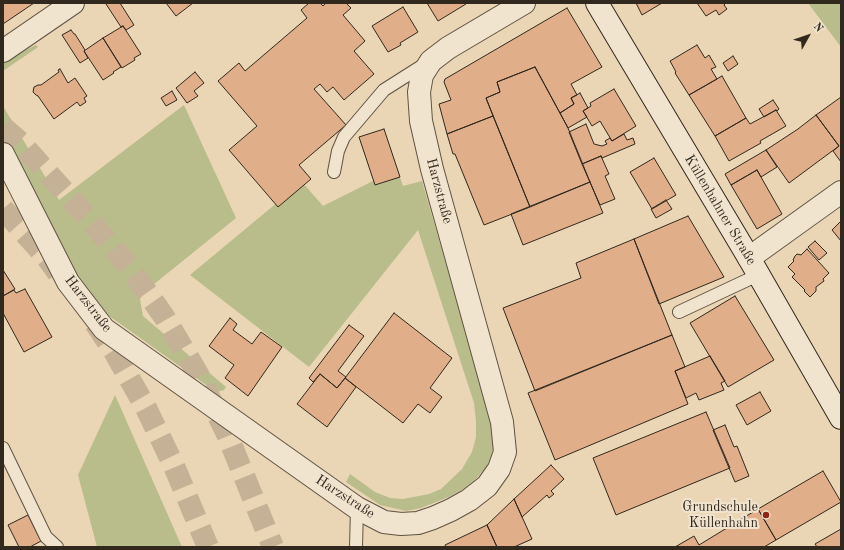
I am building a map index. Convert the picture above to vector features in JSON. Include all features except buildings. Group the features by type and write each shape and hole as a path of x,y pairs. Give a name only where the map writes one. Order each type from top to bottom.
{"street":[{"path":"3,51 73,3"},
{"name":"Harzstraße","path":"3,154 68,282 104,329 357,508 384,522 401,524 418,523 433,518 470,500 487,486 499,469 505,452 502,422 432,169 422,121 419,92 422,76 431,60 448,48 524,3"},
{"name":"Küllenhahner Straße","path":"597,3 754,266 841,418"},
{"path":"754,266 841,192"}],"lane":[{"path":"334,172 338,151 344,138 384,90 431,60"},
{"path":"679,312 754,266"},
{"path":"3,448 46,537 57,547"},
{"path":"356,547 357,508"}],"green space":[{"path":"808,3 841,3 841,47"},
{"path":"36,45 38,47 3,71 3,61"},
{"path":"184,105 236,218 143,293 140,299 143,316 226,387 224,390 216,392 98,308 79,286 3,130 3,106 59,200"},
{"path":"397,169 403,186 422,181 490,415 494,439 492,456 486,467 476,479 465,488 451,496 421,508 406,511 380,505 346,482 350,474 375,492 390,498 403,499 429,494 441,489 462,469 472,452 476,437 474,403 418,230 309,367 190,275 302,182 323,206"},
{"path":"115,395 182,547 97,547 78,475"}],"tunnel":[{"path":"3,127 20,142 89,219 129,267 165,318 198,374 227,434 273,547"},
{"path":"3,209 47,258 58,273"},
{"path":"95,323 115,353 146,408 174,466 208,547"}],"place":[{"name":"Grundschule Küllenhahn","path":"766,515"}]}
